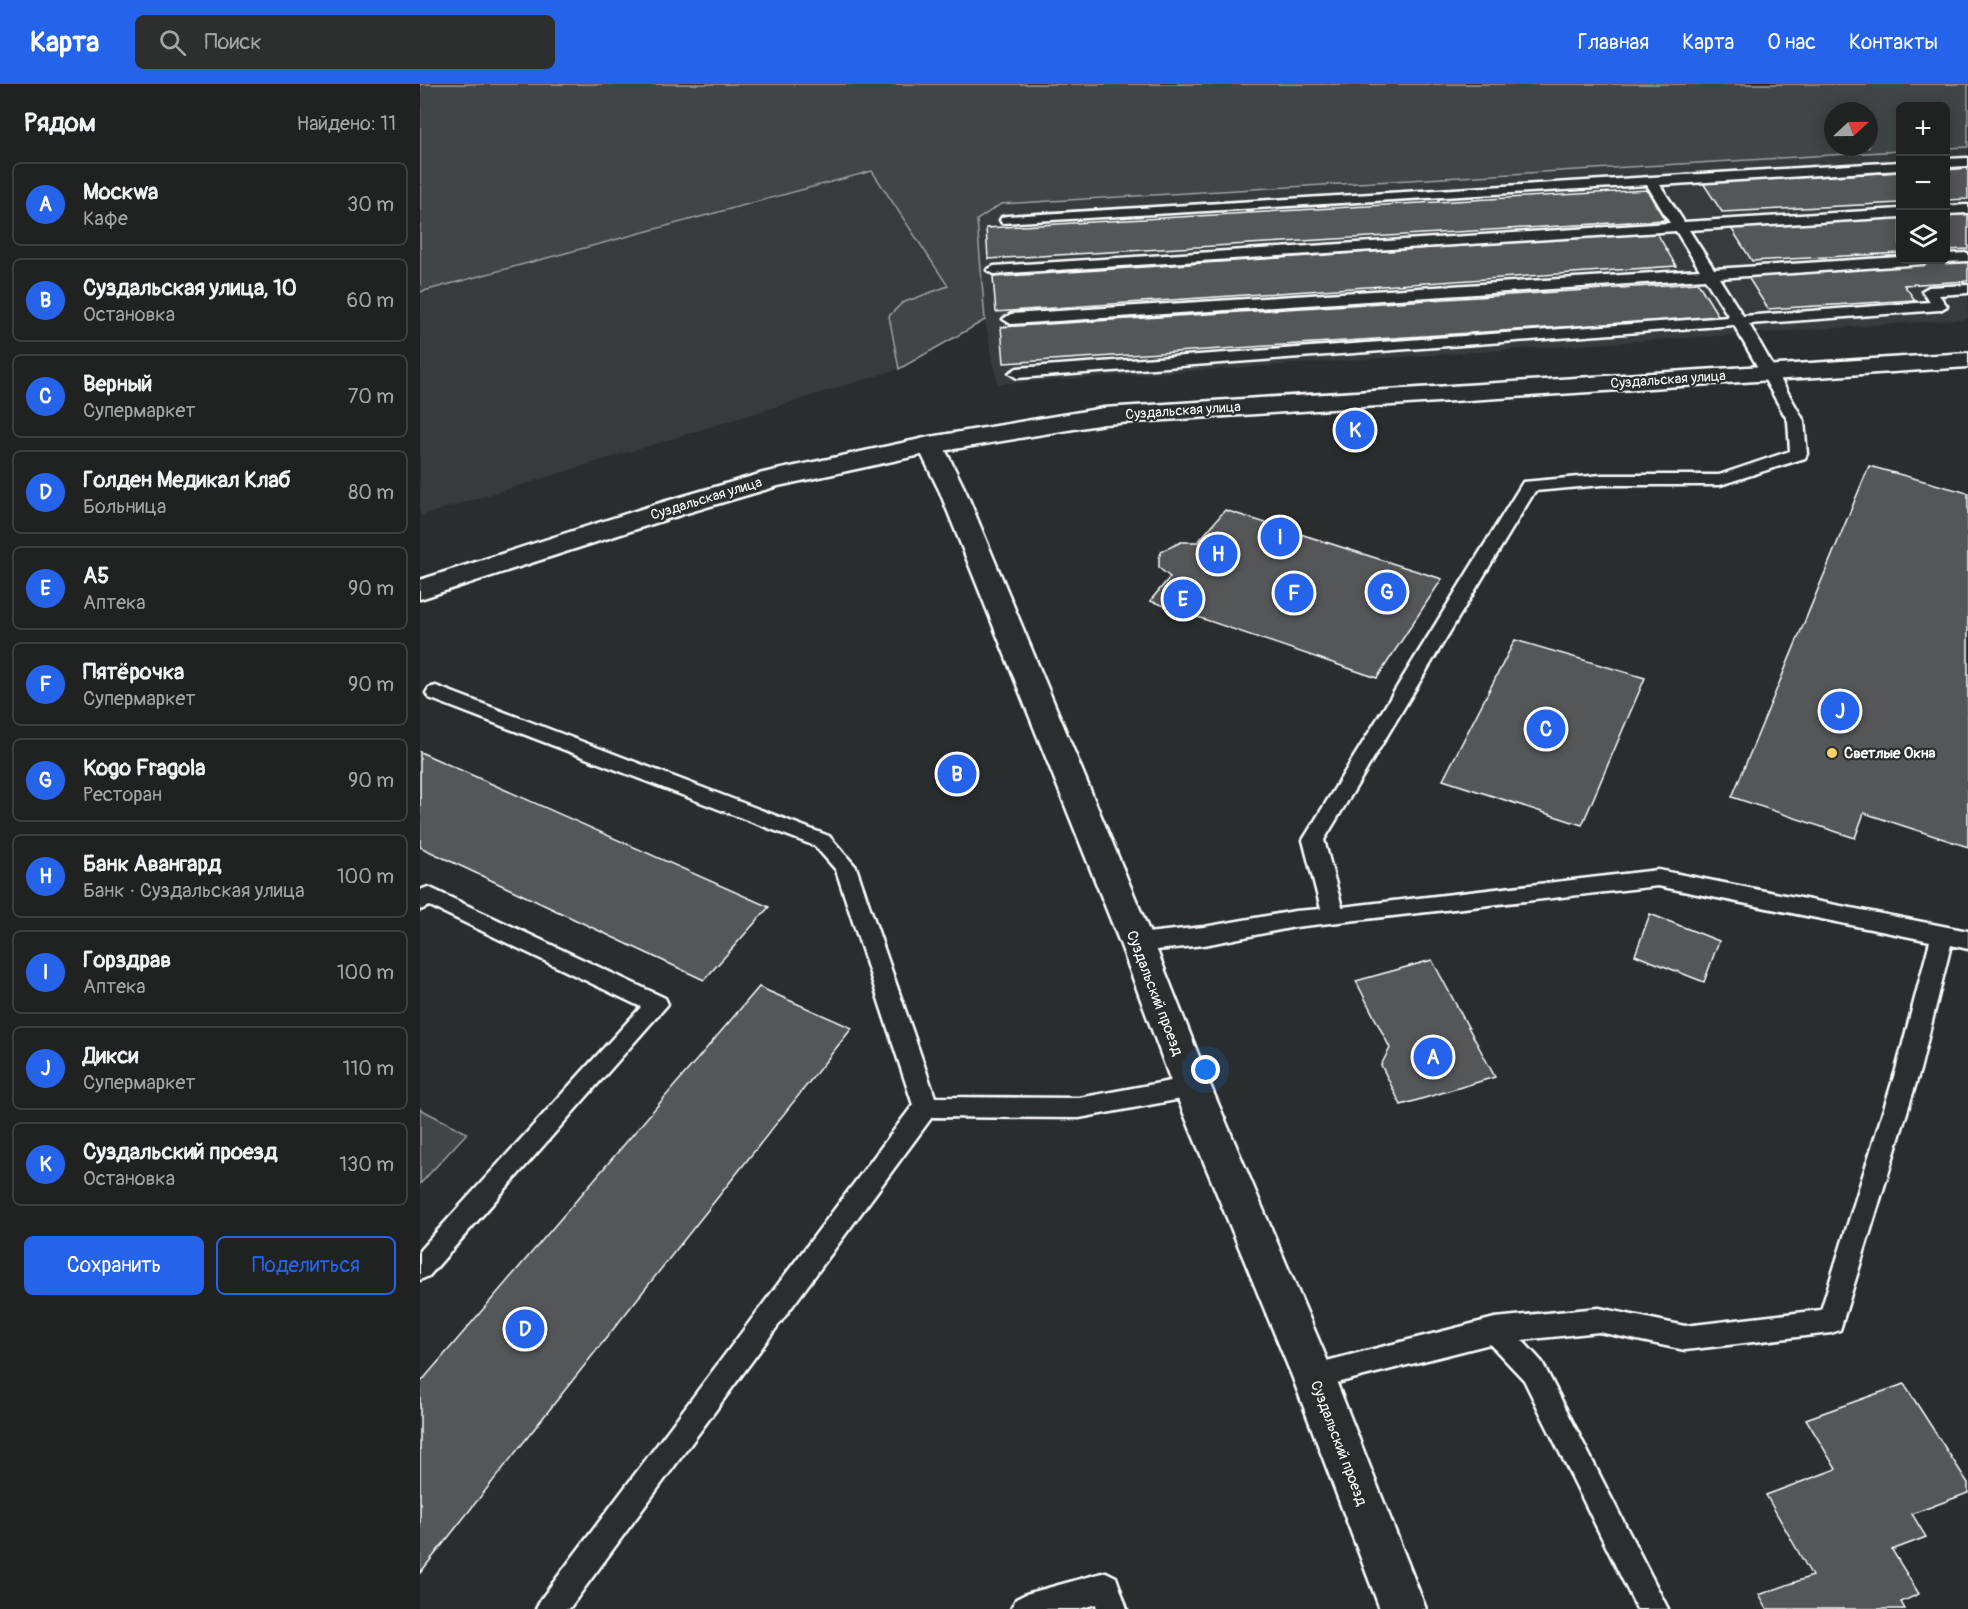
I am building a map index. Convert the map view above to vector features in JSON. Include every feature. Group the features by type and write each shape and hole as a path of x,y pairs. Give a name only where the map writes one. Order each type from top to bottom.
{"street":[{"name":"Суздальская улица","path":"420,590 670,509 772,479 930,446 1104,416 1968,360"},
{"name":"Суздальский проезд","path":"930,446 953,492 1137,944 1192,1087 1313,1376 1403,1609"}],"lane":[{"path":"1950,163 1968,162"},
{"path":"1007,220 1896,166"},
{"path":"1334,916 1313,840 1529,486 1602,480 1720,480 1799,454 1796,421 1739,321 1650,181"},
{"path":"1950,210 1968,209"},
{"path":"994,270 1896,213"},
{"path":"1950,258 1968,257"},
{"path":"1011,319 1896,262"},
{"path":"1017,373 1940,306 1929,291 1968,289"},
{"path":"436,693 822,841 845,867 926,1107"},
{"path":"1137,944 1204,936 1296,919 1658,878 1955,938 1908,1071 1831,1321 1685,1338 1599,1320 1495,1330 1313,1376"},
{"path":"420,902 428,895 657,1004 420,1268"},
{"path":"926,1107 1079,1108 1192,1087"},
{"path":"551,1609 926,1107"},
{"path":"1495,1330 1533,1371 1653,1609"},
{"path":"1026,1609 1106,1587 1112,1609"}],"shaded area":[{"path":"420,84 1968,84 1968,147 1950,148 1950,102 1896,102 1896,151 1878,152 1878,102 1824,102 1824,155 1001,204 977,220 985,320 899,369 889,316 902,303 948,286 872,171 420,292"},
{"path":"1968,147 1968,319 998,384 985,320 977,219 1001,204 1824,155 1878,156 1878,152 1896,151 1896,264 1950,264 1950,148"},
{"path":"872,171 949,287 902,303 889,316 899,369 420,516 420,292"},
{"path":"420,1109 467,1133 420,1184"}],"building":[{"path":"1968,168 1968,199 1950,200 1950,170"},
{"path":"1896,172 1896,203 1722,212 1703,183"},
{"path":"1647,190 1665,220 988,259 986,228"},
{"path":"1968,214 1968,249 1950,250 1950,216"},
{"path":"1896,218 1896,253 1752,261 1731,228"},
{"path":"1657,233 1676,266 996,312 993,277"},
{"path":"1968,261 1968,281 1904,285 1915,300 1768,309 1746,274 1950,264 1950,262"},
{"path":"1698,283 1719,317 1004,363 1001,327"},
{"path":"1869,466 1968,493 1968,847 1864,813 1855,838 1732,797"},
{"path":"1225,510 1442,579 1377,678 1150,601 1170,577 1159,568 1159,557 1162,551 1181,542 1198,542"},
{"path":"1515,640 1645,678 1582,825 1443,780"},
{"path":"420,752 769,907 704,980 420,847"},
{"path":"1650,914 1719,941 1704,982 1635,955"},
{"path":"1432,960 1495,1077 1401,1105 1381,1065 1390,1048 1356,981"},
{"path":"759,987 852,1028 420,1573 420,1383"},
{"path":"1904,1384 1968,1483 1968,1493 1912,1514 1926,1537 1892,1550 1919,1594 1901,1602 1905,1609 1767,1609 1759,1595 1812,1576 1766,1495 1836,1469 1806,1419"}],"place":[{"name":"Суздальский проезд","path":"1355,430"},
{"name":"Горздрав","path":"1280,537"},
{"name":"Банк Авангард","path":"1218,554"},
{"name":"Kogo Fragola","path":"1387,592"},
{"name":"Пятёрочка","path":"1294,593"},
{"name":"А5","path":"1183,599"},
{"name":"Дикси","path":"1840,711"},
{"name":"Верный","path":"1546,729"},
{"name":"Светлые Окна","path":"1832,753"},
{"name":"Суздальская улица, 10","path":"957,774"},
{"name":"Москwa","path":"1433,1057"},
{"name":"Голден Медикал Клаб","path":"525,1329"}]}
